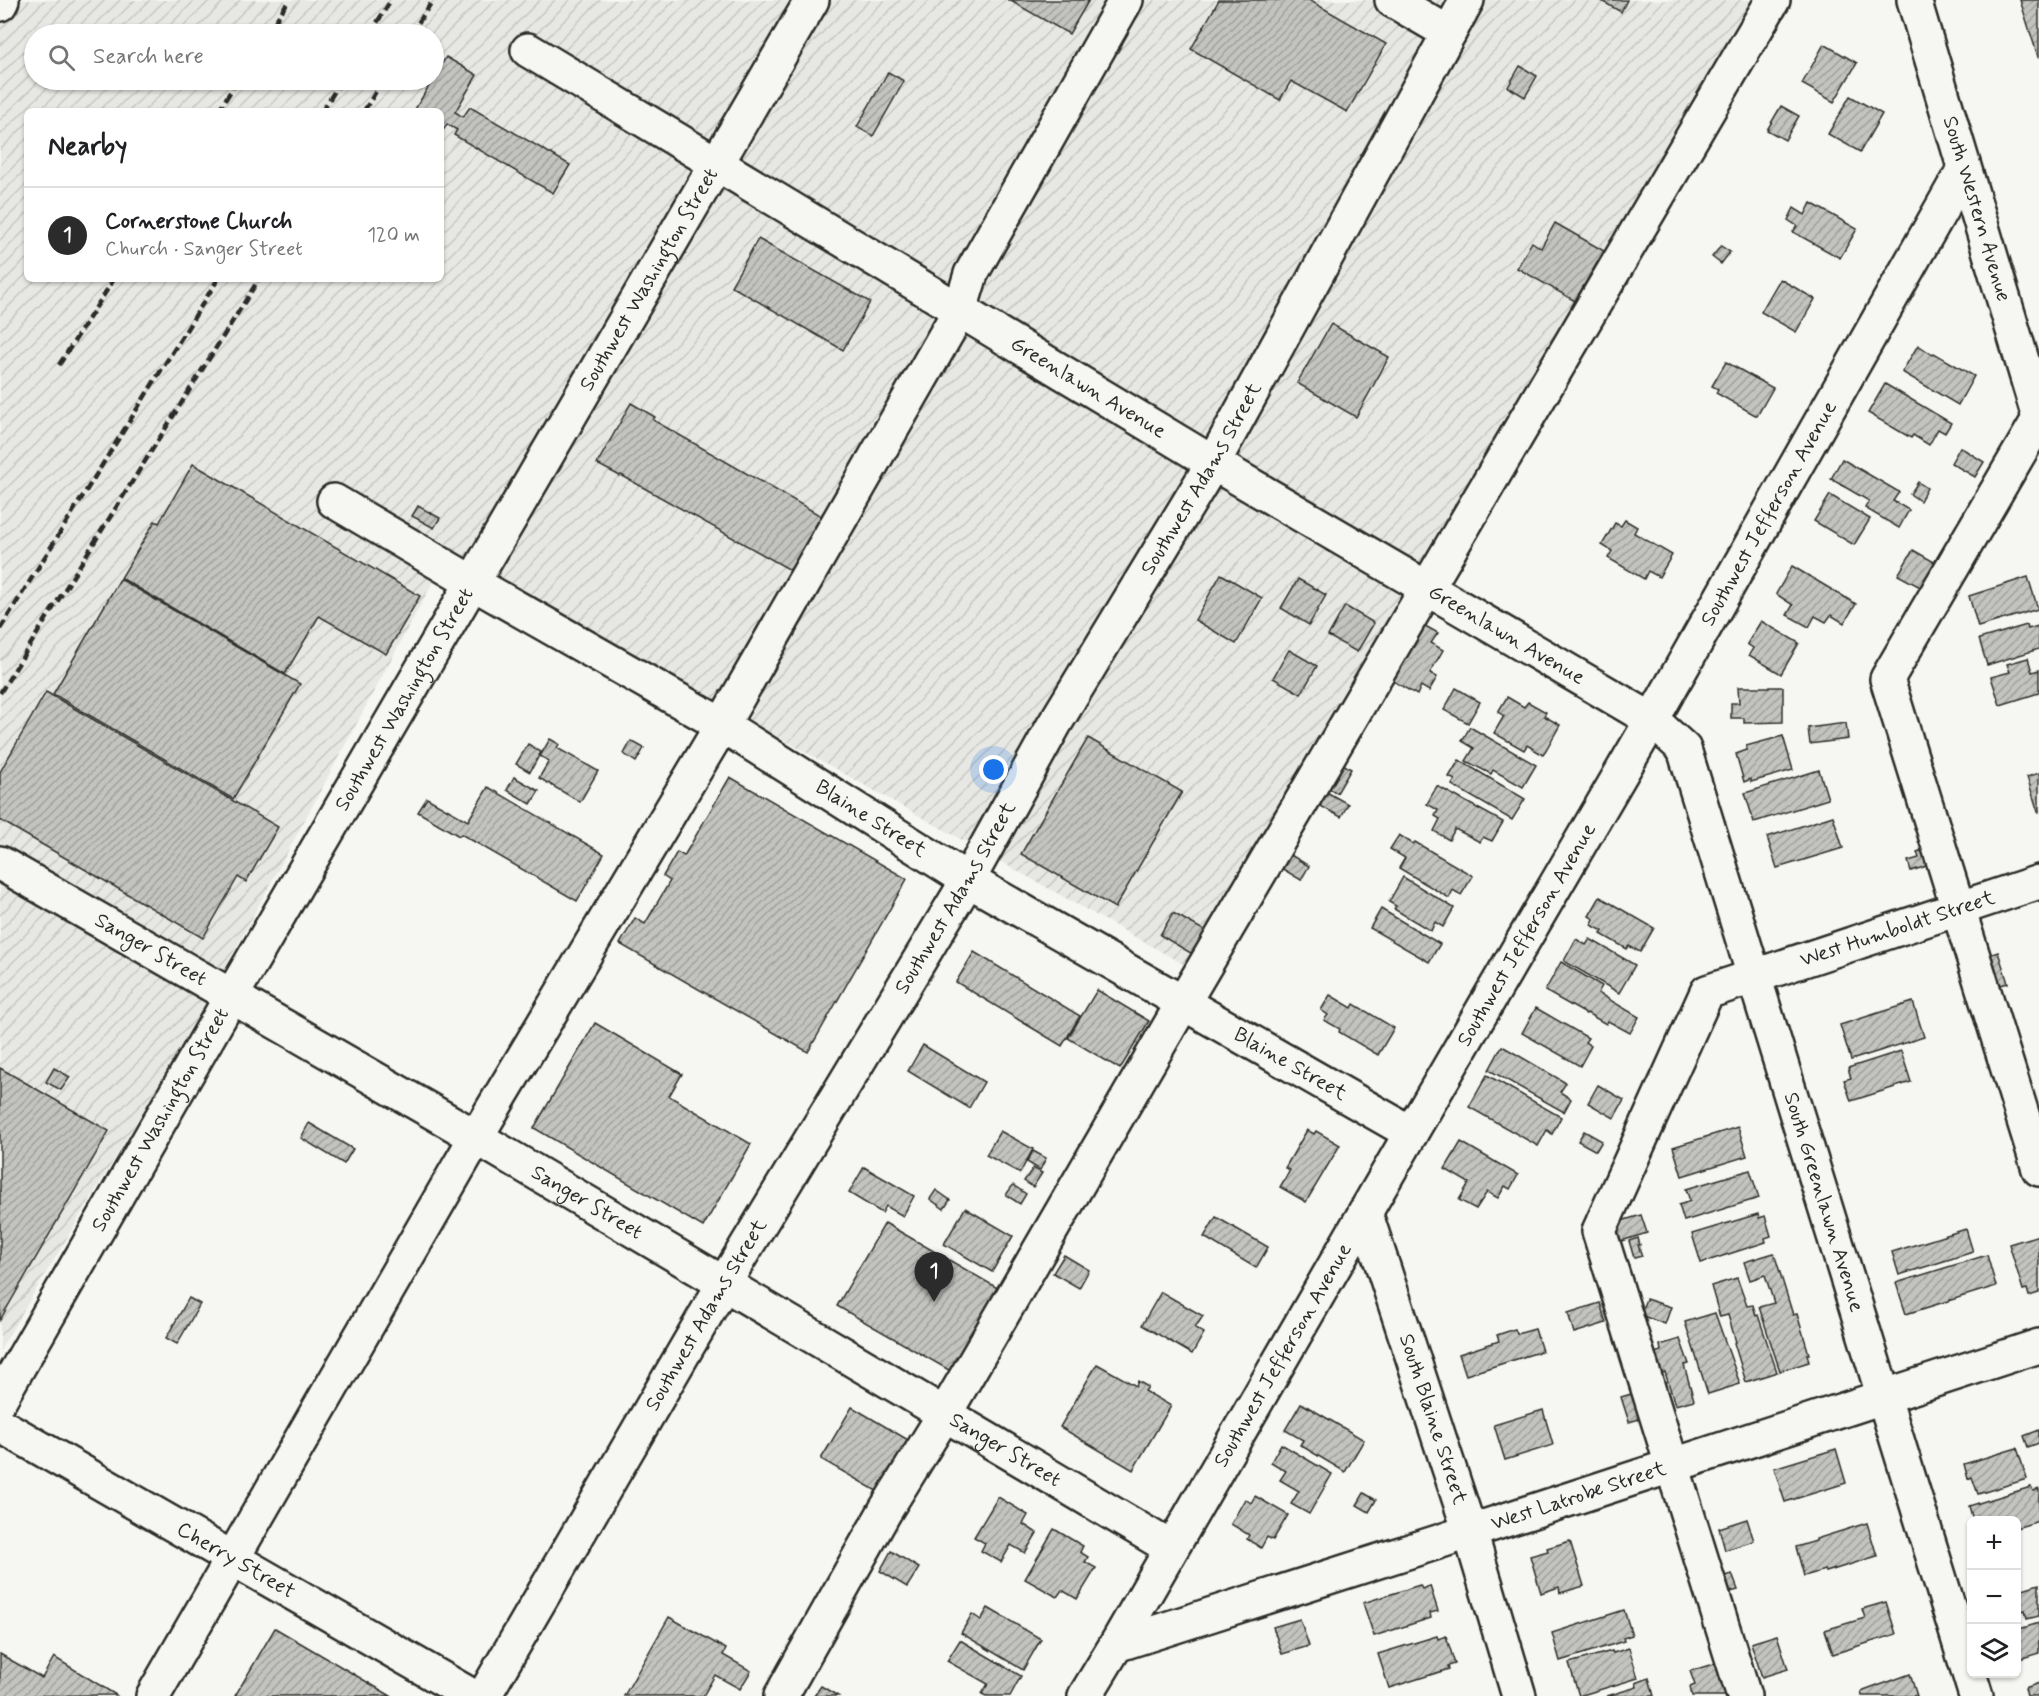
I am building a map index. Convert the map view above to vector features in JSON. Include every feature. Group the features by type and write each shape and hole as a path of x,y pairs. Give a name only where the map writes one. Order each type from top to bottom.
{"street":[{"name":"Southwest Washington Street","path":"0,1399 231,997 812,0"},
{"path":"153,1696 476,1137 722,725 960,310 971,274 1126,0"},
{"path":"1392,0 1449,33"},
{"name":"Southwest Adams Street","path":"484,1696 723,1285 968,880 1054,725 1213,463 1467,0"},
{"path":"781,1696 885,1512 944,1416 1183,1003 1773,0"},
{"name":"South Western Avenue","path":"1914,0 2039,418"},
{"name":"Greenlawn Avenue","path":"528,50 1213,463 1652,720"},
{"name":"Southwest Jefferson Avenue","path":"1085,1696 1652,720 1964,169"},
{"path":"2039,418 1887,680 2039,1169"},
{"name":"Blaine Street","path":"334,501 472,583 722,725 968,880 1411,1133"},
{"name":"South Greenlawn Avenue","path":"1652,720 1684,748 1976,1696"},
{"name":"Sanger Street","path":"0,863 476,1137 944,1416 1171,1548"},
{"name":"West Humboldt Street","path":"1744,1696 1599,1231 1707,992 2039,882"},
{"name":"South Blaine Street","path":"1365,1212 1470,1532 1519,1696"},
{"name":"West Latrobe Street","path":"1116,1645 2039,1346"},
{"name":"Cherry Street","path":"0,1425 472,1696"}],"shaded area":[{"path":"0,0 1782,0 1201,974 449,552 195,1024 0,1350"}],"building":[{"path":"1009,0 1089,0 1069,34"},
{"path":"1219,0 1309,0 1386,44 1347,112 1291,81 1280,100 1191,49"},
{"path":"1600,0 1627,0 1621,12"},
{"path":"2020,0 2039,0 2039,57 2038,57"},
{"path":"1824,44 1857,63 1834,102 1802,84"},
{"path":"446,57 477,75 455,112 463,117 470,107 570,165 553,193 454,135 457,130 447,124 444,129 444,108 416,108 426,90 444,90"},
{"path":"1520,66 1537,76 1525,97 1508,87"},
{"path":"888,72 904,81 873,136 857,127"},
{"path":"1850,96 1882,114 1860,152 1828,134"},
{"path":"1781,106 1799,116 1785,140 1767,130"},
{"path":"1811,203 1857,229 1840,258 1793,232 1797,226 1788,220 1794,208 1805,215"},
{"path":"1555,223 1604,251 1575,301 1517,268 1532,242 1541,248"},
{"path":"758,239 870,302 843,350 731,286"},
{"path":"1721,246 1730,252 1721,264 1712,257"},
{"path":"1780,279 1815,299 1796,332 1761,312"},
{"path":"1331,324 1389,357 1356,417 1297,383"},
{"path":"1918,345 1974,376 1958,405 1902,372"},
{"path":"1726,362 1773,388 1757,416 1716,393 1718,389 1712,386"},
{"path":"1885,384 1951,423 1945,433 1938,429 1929,445 1913,435 1911,438 1868,413"},
{"path":"631,403 655,417 653,420 823,517 792,571 621,475 597,464"},
{"path":"1960,447 1984,462 1975,477 1951,463"},
{"path":"1842,459 1899,492 1893,501 1909,510 1899,528 1865,508 1869,501 1831,479"},
{"path":"193,464 420,596 386,654 319,616 285,674 121,578 155,521 159,523"},
{"path":"1918,482 1927,488 1920,501 1910,494"},
{"path":"1830,495 1870,519 1854,545 1814,521"},
{"path":"418,506 440,518 434,528 412,516"},
{"path":"1625,520 1637,527 1634,533 1672,555 1659,577 1648,571 1644,579 1608,558 1612,551 1602,545 1615,523 1621,526"},
{"path":"1913,550 1936,563 1922,588 1898,575"},
{"path":"1792,566 1856,604 1844,623 1831,615 1826,622 1815,616 1809,627 1787,615 1793,605 1776,594"},
{"path":"1221,574 1262,598 1236,644 1195,620"},
{"path":"2028,577 2038,609 1978,627 1969,596"},
{"path":"120,579 300,684 233,799 53,694"},
{"path":"1298,579 1326,595 1309,625 1281,608"},
{"path":"1345,606 1374,623 1357,652 1328,636"},
{"path":"1761,621 1799,643 1781,674 1749,655 1753,648 1747,644"},
{"path":"1418,622 1438,633 1431,643 1443,650 1430,673 1437,677 1429,691 1421,686 1417,695 1386,677"},
{"path":"2027,625 2028,629 2038,626 2039,649 1987,665 1979,639"},
{"path":"1289,650 1317,666 1301,694 1273,678"},
{"path":"2028,658 2032,672 2039,670 2039,693 2000,705 1991,677 2010,672 2007,664"},
{"path":"1738,687 1783,687 1783,722 1744,723 1744,718 1731,718 1731,703 1739,703"},
{"path":"1456,688 1480,702 1468,723 1444,710"},
{"path":"46,692 278,827 246,882 238,877 203,938 0,820 0,772"},
{"path":"1507,697 1524,707 1528,702 1546,712 1544,716 1560,725 1543,755 1527,745 1524,750 1494,733 1504,716 1498,712"},
{"path":"1846,723 1848,739 1810,744 1808,728"},
{"path":"1470,727 1536,765 1523,787 1493,770 1491,774 1466,761 1474,748 1462,741"},
{"path":"1783,736 1793,770 1744,782 1736,754 1747,750 1746,746"},
{"path":"1088,738 1182,792 1115,908 1021,854"},
{"path":"550,739 559,744 557,748 598,771 580,802 539,778 549,761 540,756"},
{"path":"631,741 644,748 636,762 624,754"},
{"path":"528,744 541,752 530,772 516,764"},
{"path":"1335,759 1351,769 1337,793 1321,784"},
{"path":"1459,760 1525,799 1512,820 1452,785 1455,780 1449,777"},
{"path":"1819,770 1828,799 1754,822 1745,793"},
{"path":"2039,773 2039,812 2038,812 2027,777"},
{"path":"514,777 539,791 531,804 507,790"},
{"path":"730,777 907,879 808,1052 620,944 635,918 645,924 670,881 663,876 677,852 684,856"},
{"path":"1437,786 1503,822 1492,841 1483,837 1480,842 1455,829 1449,840 1434,831 1440,819 1435,816 1438,810 1427,804"},
{"path":"488,787 604,854 577,901 461,834 459,836 418,812 427,798 468,821"},
{"path":"1323,790 1348,804 1341,817 1315,803"},
{"path":"1833,816 1843,848 1777,868 1767,837"},
{"path":"1399,835 1473,876 1461,895 1453,890 1449,898 1399,868 1405,858 1390,849"},
{"path":"1925,849 1930,865 1911,871 1908,861 1919,858 1917,852"},
{"path":"1289,854 1309,866 1301,880 1281,868"},
{"path":"1403,877 1454,908 1443,927 1435,922 1431,931 1394,909 1396,906 1389,902"},
{"path":"1600,897 1654,928 1640,952 1629,946 1627,949 1601,934 1603,931 1591,925 1594,919 1589,916"},
{"path":"1381,909 1440,944 1429,962 1370,928"},
{"path":"1173,913 1207,932 1194,955 1160,935"},
{"path":"1576,939 1586,945 1590,939 1635,965 1619,993 1564,961"},
{"path":"974,952 1080,1016 1062,1046 956,982"},
{"path":"1998,952 2008,983 1990,988 1981,958"},
{"path":"1561,962 1602,986 1598,993 1639,1017 1630,1033 1608,1021 1606,1024 1545,991"},
{"path":"1097,990 1149,1021 1120,1069 1068,1038"},
{"path":"1330,995 1352,1008 1354,1004 1394,1028 1378,1055 1339,1032 1340,1029 1324,1020 1328,1015 1321,1010"},
{"path":"1913,1002 1924,1037 1851,1060 1840,1025"},
{"path":"1536,1008 1588,1038 1585,1042 1591,1046 1580,1066 1522,1033"},
{"path":"595,1023 682,1074 669,1096 751,1144 703,1227 534,1128"},
{"path":"923,1045 984,1082 969,1108 908,1071"},
{"path":"1502,1046 1566,1083 1560,1092 1571,1099 1564,1112 1489,1070"},
{"path":"1901,1051 1911,1082 1851,1101 1844,1080 1851,1078 1848,1068"},
{"path":"0,1068 109,1131 0,1320"},
{"path":"54,1068 70,1077 61,1090 46,1082"},
{"path":"1487,1075 1561,1117 1552,1134 1547,1130 1538,1146 1469,1107"},
{"path":"1598,1085 1624,1100 1614,1118 1588,1103"},
{"path":"309,1123 353,1149 344,1164 301,1138"},
{"path":"1738,1127 1747,1156 1682,1176 1673,1147"},
{"path":"1307,1130 1314,1134 1316,1131 1340,1145 1306,1202 1280,1187 1290,1170 1285,1168"},
{"path":"1000,1131 1033,1149 1020,1173 986,1155"},
{"path":"1584,1131 1602,1141 1596,1151 1578,1141"},
{"path":"1461,1142 1518,1175 1510,1189 1505,1186 1498,1198 1487,1192 1476,1209 1459,1200 1469,1183 1445,1169"},
{"path":"1033,1151 1046,1158 1040,1170 1027,1162"},
{"path":"864,1167 914,1196 903,1216 886,1206 882,1213 849,1193"},
{"path":"1033,1168 1042,1173 1033,1187 1024,1181"},
{"path":"1750,1170 1759,1198 1684,1221 1679,1205 1690,1201 1686,1189"},
{"path":"1013,1185 1026,1194 1020,1204 1006,1195"},
{"path":"936,1190 950,1200 944,1209 930,1199"},
{"path":"965,1208 1013,1236 992,1272 944,1244"},
{"path":"1758,1214 1759,1218 1765,1216 1771,1236 1765,1238 1766,1242 1701,1263 1692,1234"},
{"path":"1641,1215 1647,1233 1621,1241 1615,1223"},
{"path":"1216,1217 1268,1247 1256,1268 1204,1237"},
{"path":"885,1223 1001,1290 954,1373 837,1306"},
{"path":"1966,1229 1973,1252 1899,1275 1892,1252"},
{"path":"2039,1235 2039,1293 2029,1296 2027,1289 2023,1290 2009,1244"},
{"path":"1638,1238 1642,1256 1634,1258 1629,1241"},
{"path":"1774,1253 1793,1315 1797,1314 1809,1354 1807,1354 1809,1362 1780,1371 1759,1307 1774,1303 1765,1275 1750,1280 1744,1262"},
{"path":"1064,1255 1089,1270 1079,1288 1053,1273"},
{"path":"1987,1255 1996,1286 1906,1314 1896,1283"},
{"path":"1737,1278 1747,1306 1753,1305 1756,1316 1758,1315 1777,1372 1746,1382 1728,1315 1720,1317 1711,1286"},
{"path":"1161,1292 1203,1316 1195,1328 1204,1333 1192,1354 1142,1325"},
{"path":"189,1298 200,1304 177,1344 166,1338"},
{"path":"1646,1299 1671,1307 1665,1324 1640,1315"},
{"path":"1600,1303 1606,1323 1574,1333 1568,1313"},
{"path":"1715,1313 1740,1384 1708,1394 1685,1322"},
{"path":"1515,1329 1517,1334 1535,1329 1542,1351 1466,1375 1459,1354 1499,1341 1497,1335"},
{"path":"1680,1339 1689,1364 1684,1365 1694,1400 1675,1405 1665,1372 1657,1375 1651,1354 1661,1351 1660,1345"},
{"path":"1097,1364 1136,1386 1138,1381 1148,1387 1145,1391 1171,1406 1133,1470 1060,1427"},
{"path":"1638,1392 1646,1417 1629,1422 1621,1397"},
{"path":"1301,1403 1364,1440 1345,1472 1300,1445 1303,1440 1285,1430"},
{"path":"852,1407 910,1441 880,1493 821,1459"},
{"path":"1543,1410 1553,1445 1505,1460 1494,1425"},
{"path":"2039,1430 2039,1443 2028,1447 2024,1436"},
{"path":"1281,1444 1332,1474 1309,1514 1291,1504 1299,1491 1280,1480 1286,1471 1271,1462"},
{"path":"2017,1448 2027,1479 1978,1494 1972,1477 1968,1479 1964,1464"},
{"path":"1836,1449 1846,1483 1785,1502 1774,1468"},
{"path":"2031,1487 2033,1491 2039,1489 2039,1521 2021,1526 2021,1516 1972,1516 1969,1506"},
{"path":"1364,1493 1376,1500 1369,1512 1357,1505"},
{"path":"1255,1496 1288,1515 1273,1540 1267,1537 1261,1548 1247,1539 1249,1535 1231,1524 1245,1499 1251,1503"},
{"path":"998,1497 1028,1515 1023,1524 1037,1533 1025,1553 1011,1545 1001,1562 981,1551 985,1543 974,1537"},
{"path":"1747,1519 1754,1541 1725,1550 1719,1528"},
{"path":"1867,1523 1877,1556 1826,1572 1825,1570 1804,1576 1796,1547"},
{"path":"1054,1529 1083,1546 1080,1552 1088,1557 1085,1562 1096,1568 1077,1599 1062,1590 1057,1597 1025,1579"},
{"path":"1570,1541 1584,1586 1560,1593 1559,1587 1541,1593 1530,1556"},
{"path":"891,1551 919,1568 907,1587 880,1571"},
{"path":"1732,1574 1738,1590 1723,1594 1718,1578"},
{"path":"2039,1584 2039,1616 2027,1619 2025,1611 2021,1612 2021,1589"},
{"path":"1420,1585 1422,1589 1430,1586 1438,1611 1430,1613 1431,1618 1374,1636 1363,1603"},
{"path":"1886,1602 1896,1634 1833,1654 1825,1630 1865,1618 1862,1609"},
{"path":"988,1608 1041,1639 1023,1670 961,1633 972,1614 981,1620"},
{"path":"1624,1610 1632,1635 1623,1638 1624,1641 1560,1661 1552,1633"},
{"path":"669,1617 726,1649 723,1655 751,1671 740,1689 715,1675 703,1696 624,1696"},
{"path":"1300,1619 1309,1646 1282,1654 1273,1627"},
{"path":"2039,1623 2039,1653 2021,1658 2021,1628"},
{"path":"275,1628 391,1696 235,1696"},
{"path":"1777,1635 1788,1669 1762,1677 1751,1643"},
{"path":"1437,1636 1438,1639 1446,1636 1455,1664 1448,1666 1449,1669 1389,1688 1378,1654"},
{"path":"960,1640 1021,1676 1010,1696 982,1694 988,1684 947,1661"},
{"path":"1629,1648 1638,1678 1579,1696 1569,1663"},
{"path":"0,1654 42,1678 54,1657 116,1695 0,1696"},
{"path":"1723,1661 1734,1696 1692,1696 1690,1687 1695,1685 1690,1671"},
{"path":"1910,1674 1917,1696 1862,1696 1861,1692"},
{"path":"1649,1678 1654,1696 1607,1696 1637,1687 1636,1683"},
{"path":"2039,1683 2039,1696 2027,1696 2025,1688"},
{"path":"821,1686 838,1696 814,1696"}],"railway":[{"path":"273,24 289,0"},
{"path":"376,24 391,0"},
{"path":"417,24 433,0"},
{"path":"220,108 232,90"},
{"path":"324,108 336,90"},
{"path":"366,108 377,90"},
{"path":"59,365 112,282"},
{"path":"0,629 216,282"},
{"path":"0,693 257,282"}],"place":[{"name":"Cornerstone Church","path":"934,1302"}]}
